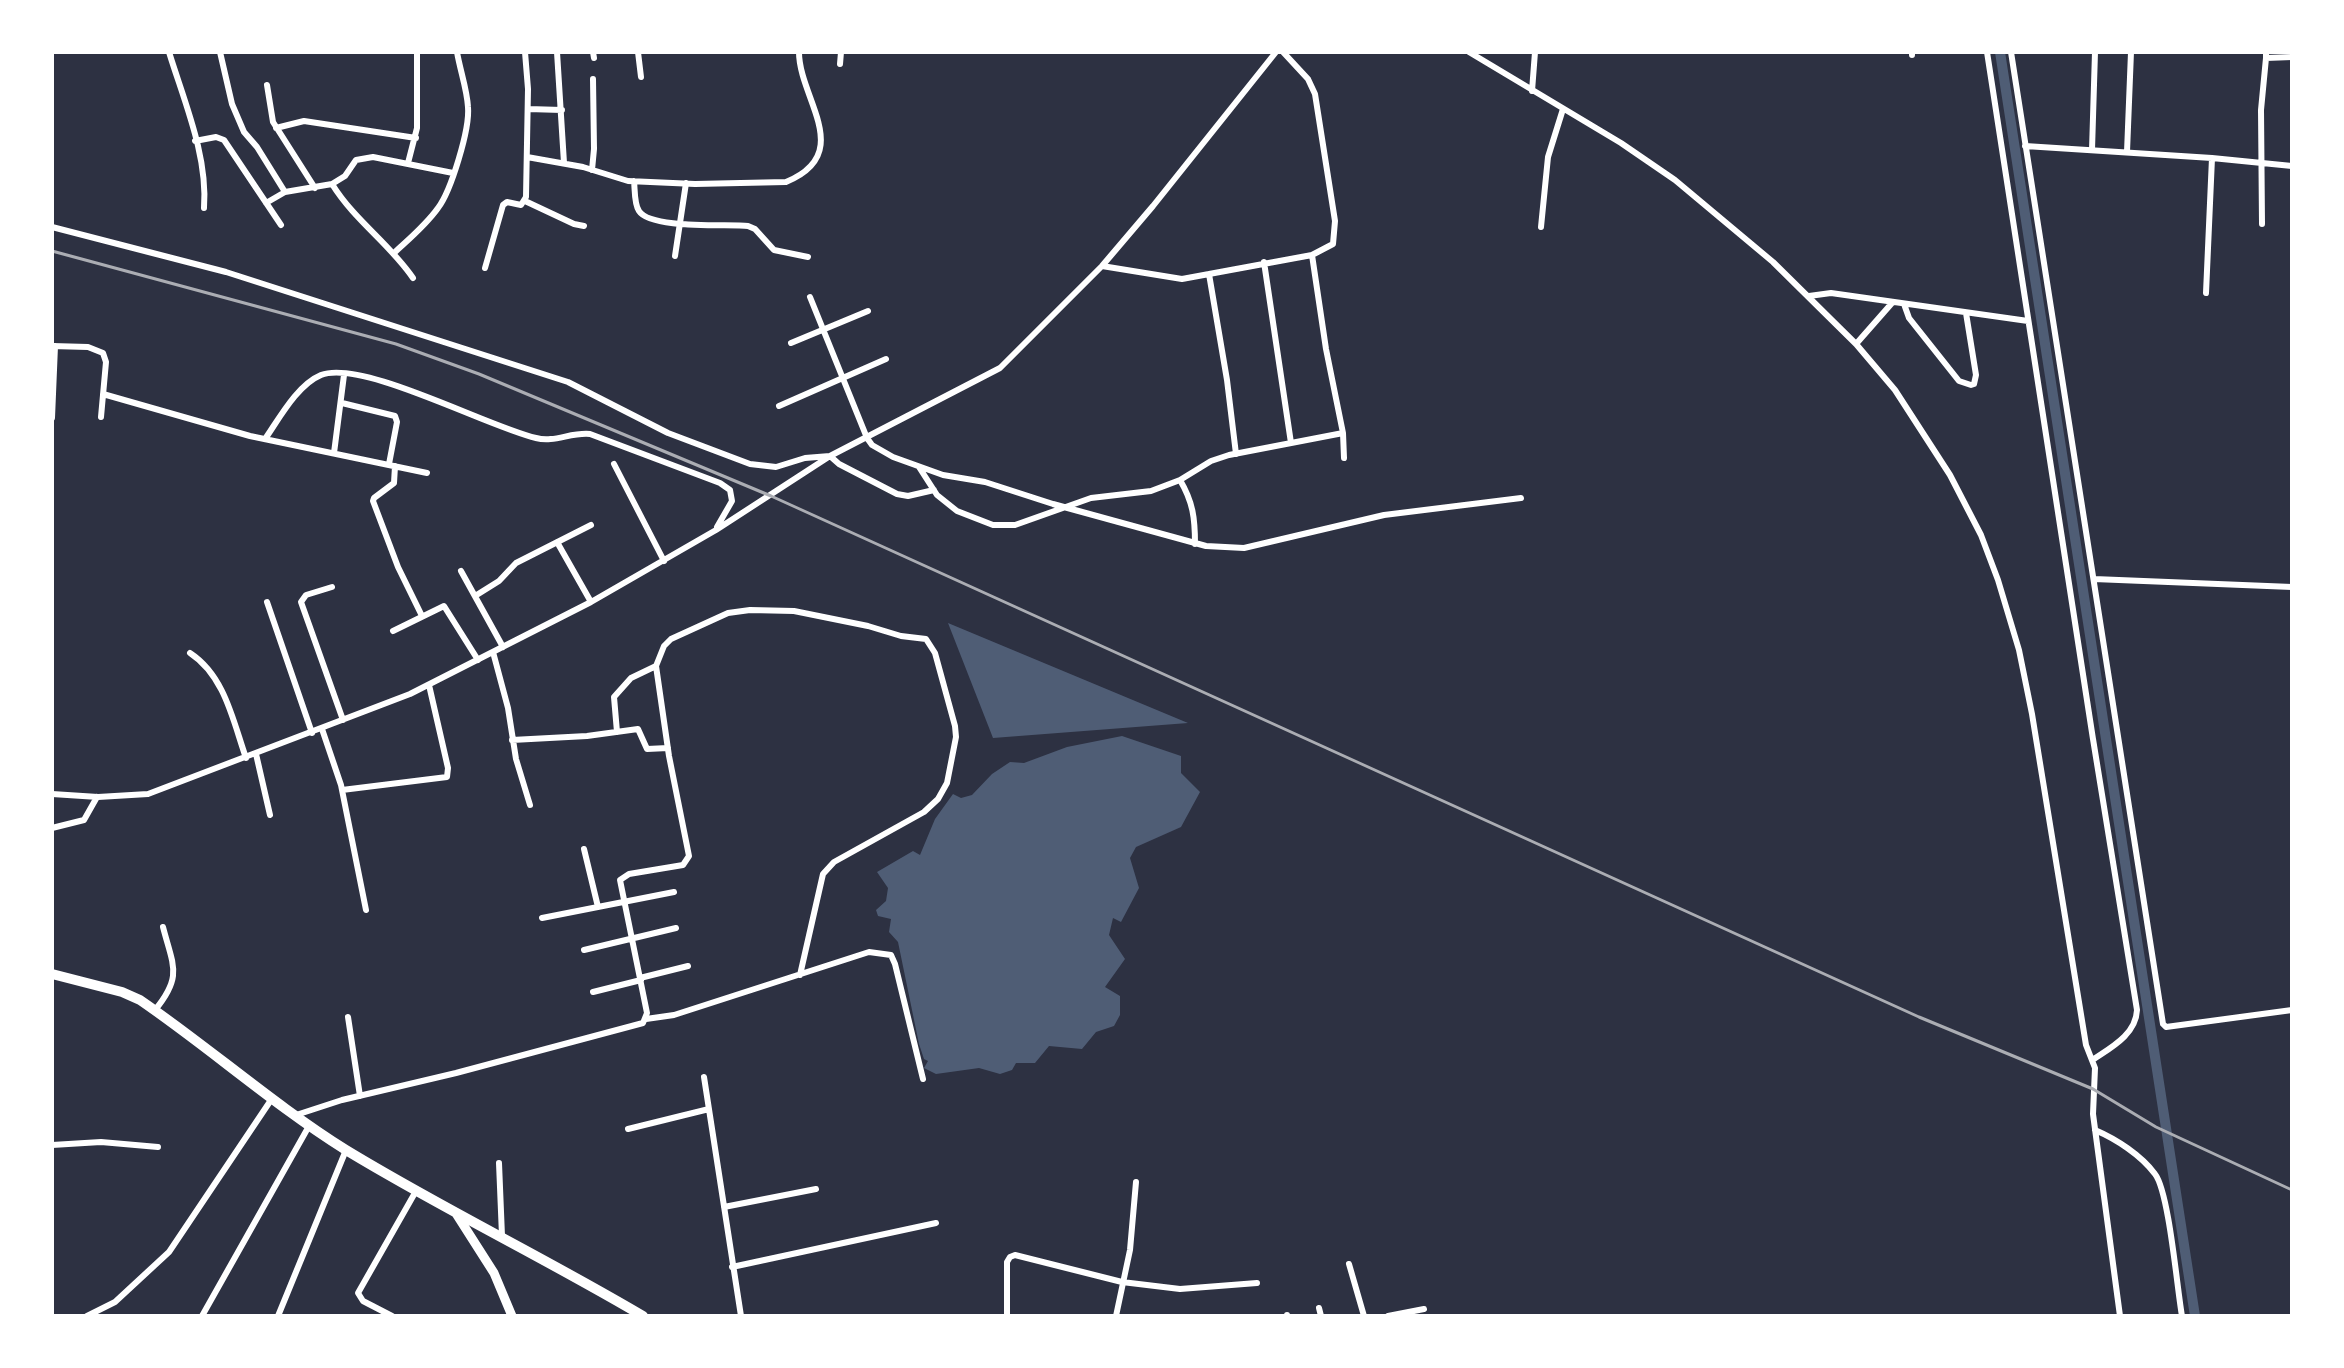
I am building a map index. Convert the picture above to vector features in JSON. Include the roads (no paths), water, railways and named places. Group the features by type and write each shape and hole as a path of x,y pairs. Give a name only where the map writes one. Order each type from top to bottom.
{"highway":[{"path":"52,974 122,992 140,1000 271,1100 346,1150 457,1215 502,1236 643,1316"}],"main road":[{"path":"457,1215 494,1273 512,1316"}],"street":[{"path":"169,52 195,141 203,181 204,208"},
{"path":"220,52 232,104 244,132 260,151 285,192"},
{"path":"408,163 416,138 417,52"},
{"path":"394,253 438,208 453,173 468,117 457,52"},
{"path":"525,52 528,109 525,201"},
{"path":"557,52 564,163"},
{"path":"638,52 641,77"},
{"path":"527,157 634,181 786,182 799,177 818,152 821,124 801,72 799,52"},
{"path":"840,64 841,52"},
{"path":"52,794 97,797 148,794 312,733 429,685 591,602 716,530 830,456 1000,368 1102,266 1276,52"},
{"path":"1102,266 1182,279 1312,255 1333,244 1335,221 1315,94 1308,79 1283,52"},
{"path":"1469,52 1675,180 1809,296 1895,390 1950,475 1981,535 2019,650 2030,701 2086,1045 2094,1059 2095,1130 2120,1316"},
{"path":"1532,91 1535,52"},
{"path":"1987,52 2137,1010 2133,1027 2127,1035 2094,1059"},
{"path":"2011,52 2163,1024 2166,1027 2188,1026 2292,1010"},
{"path":"2092,150 2095,52"},
{"path":"2127,152 2131,52"},
{"path":"2262,224 2261,110 2266,55 2292,57"},
{"path":"592,170 593,79"},
{"path":"267,85 270,112 276,128 315,188"},
{"path":"528,109 562,110"},
{"path":"1541,227 1551,143 1563,109"},
{"path":"276,128 304,121 416,138"},
{"path":"195,141 221,137 281,225"},
{"path":"2025,146 2292,166"},
{"path":"266,203 285,192 332,184 345,176 354,163 373,157 453,173"},
{"path":"2206,293 2212,158"},
{"path":"634,181 640,214 663,224 748,226 755,229 774,250 808,257"},
{"path":"675,256 686,183"},
{"path":"332,184 363,226 394,253 413,278"},
{"path":"525,201 584,226"},
{"path":"485,268 503,205 507,202 519,205 525,201"},
{"path":"52,227 226,272 568,382 668,433 750,464 776,467 805,458 830,456 839,464 897,494 908,496 934,490"},
{"path":"1312,255 1343,433 1344,458"},
{"path":"1264,262 1291,443"},
{"path":"1209,274 1236,454"},
{"path":"1809,296 1831,293 2028,321"},
{"path":"810,297 872,445 943,475 985,482 1195,544 1244,548 1384,515 1521,498"},
{"path":"1856,344 1892,303"},
{"path":"1904,304 1909,318 1959,381 1971,385 1976,375 1966,313"},
{"path":"791,343 868,311"},
{"path":"52,418 54,346 88,347 103,353 106,362 101,417"},
{"path":"779,406 886,359"},
{"path":"265,439 311,381 329,373 344,375 405,388 497,427 541,440 590,434 720,483 730,490 732,501 716,530"},
{"path":"334,453 344,375"},
{"path":"103,394 172,416 265,439 427,473"},
{"path":"342,403 395,416 394,483 373,501 398,567 422,616"},
{"path":"919,467 934,490 957,511 993,525 1015,525 1091,498 1151,491 1180,480 1211,461 1343,433"},
{"path":"614,464 664,561"},
{"path":"1180,480 1196,514 1195,544"},
{"path":"475,596 499,581 516,563 591,525"},
{"path":"557,542 591,602"},
{"path":"461,571 503,647"},
{"path":"2094,579 2292,587"},
{"path":"332,587 306,595 301,602 343,720"},
{"path":"267,602 312,733"},
{"path":"393,631 444,606 478,660"},
{"path":"646,1019 620,880 623,876 683,865 688,860 656,666 664,646 671,639 728,613 794,611 921,638 931,644 955,726 956,737 947,783 938,799 924,812 834,862 823,874 800,975"},
{"path":"493,652 530,805"},
{"path":"190,653 201,660 219,683 246,758"},
{"path":"617,732 614,697 631,678 656,666"},
{"path":"342,790 447,777 446,758 429,685"},
{"path":"322,729 342,790 366,910"},
{"path":"512,740 587,736 640,729 647,749 668,748"},
{"path":"256,754 270,815"},
{"path":"52,828 82,821 97,797"},
{"path":"584,849 598,907"},
{"path":"542,918 674,892"},
{"path":"155,1010 174,981 163,927"},
{"path":"584,950 676,928"},
{"path":"293,1116 636,1026 646,1019 674,1015 869,952 891,955 895,964 923,1079"},
{"path":"593,992 688,966"},
{"path":"348,1017 360,1096"},
{"path":"704,1077 741,1316"},
{"path":"87,1316 115,1302 169,1252 271,1100"},
{"path":"628,1129 709,1109"},
{"path":"202,1316 309,1126"},
{"path":"2095,1130 2118,1141 2157,1175 2164,1197 2182,1316"},
{"path":"52,1145 101,1142 158,1147"},
{"path":"278,1316 346,1150"},
{"path":"499,1163 502,1236"},
{"path":"1116,1316 1130,1250 1136,1182"},
{"path":"724,1207 816,1189"},
{"path":"392,1316 380,1313 360,1299 358,1293 416,1191"},
{"path":"732,1267 936,1223"},
{"path":"1007,1316 1007,1262 1015,1255 1122,1282 1180,1289 1257,1283"},
{"path":"1349,1264 1364,1316"},
{"path":"1388,1316 1424,1309"}],"water":[{"path":"948,623 1188,723 993,738"},
{"path":"1122,736 1181,756 1181,773 1200,792 1181,827 1136,847 1130,858 1139,888 1121,922 1113,918 1109,935 1125,959 1105,987 1120,996 1120,1015 1114,1026 1096,1032 1082,1049 1049,1046 1035,1063 1016,1063 1012,1070 1000,1074 979,1068 936,1074 924,1068 928,1061 924,1059 919,1044 898,942 889,932 891,919 878,916 876,910 886,901 888,888 877,872 913,851 920,855 935,819 953,794 961,798 972,795 992,774 1010,762 1024,763 1067,747"}],"waterway":[{"path":"2000,52 2195,1316"}],"railway":[{"path":"52,251 396,344 479,374 771,496 1919,1017 2093,1089 2156,1127 2292,1190"}]}
